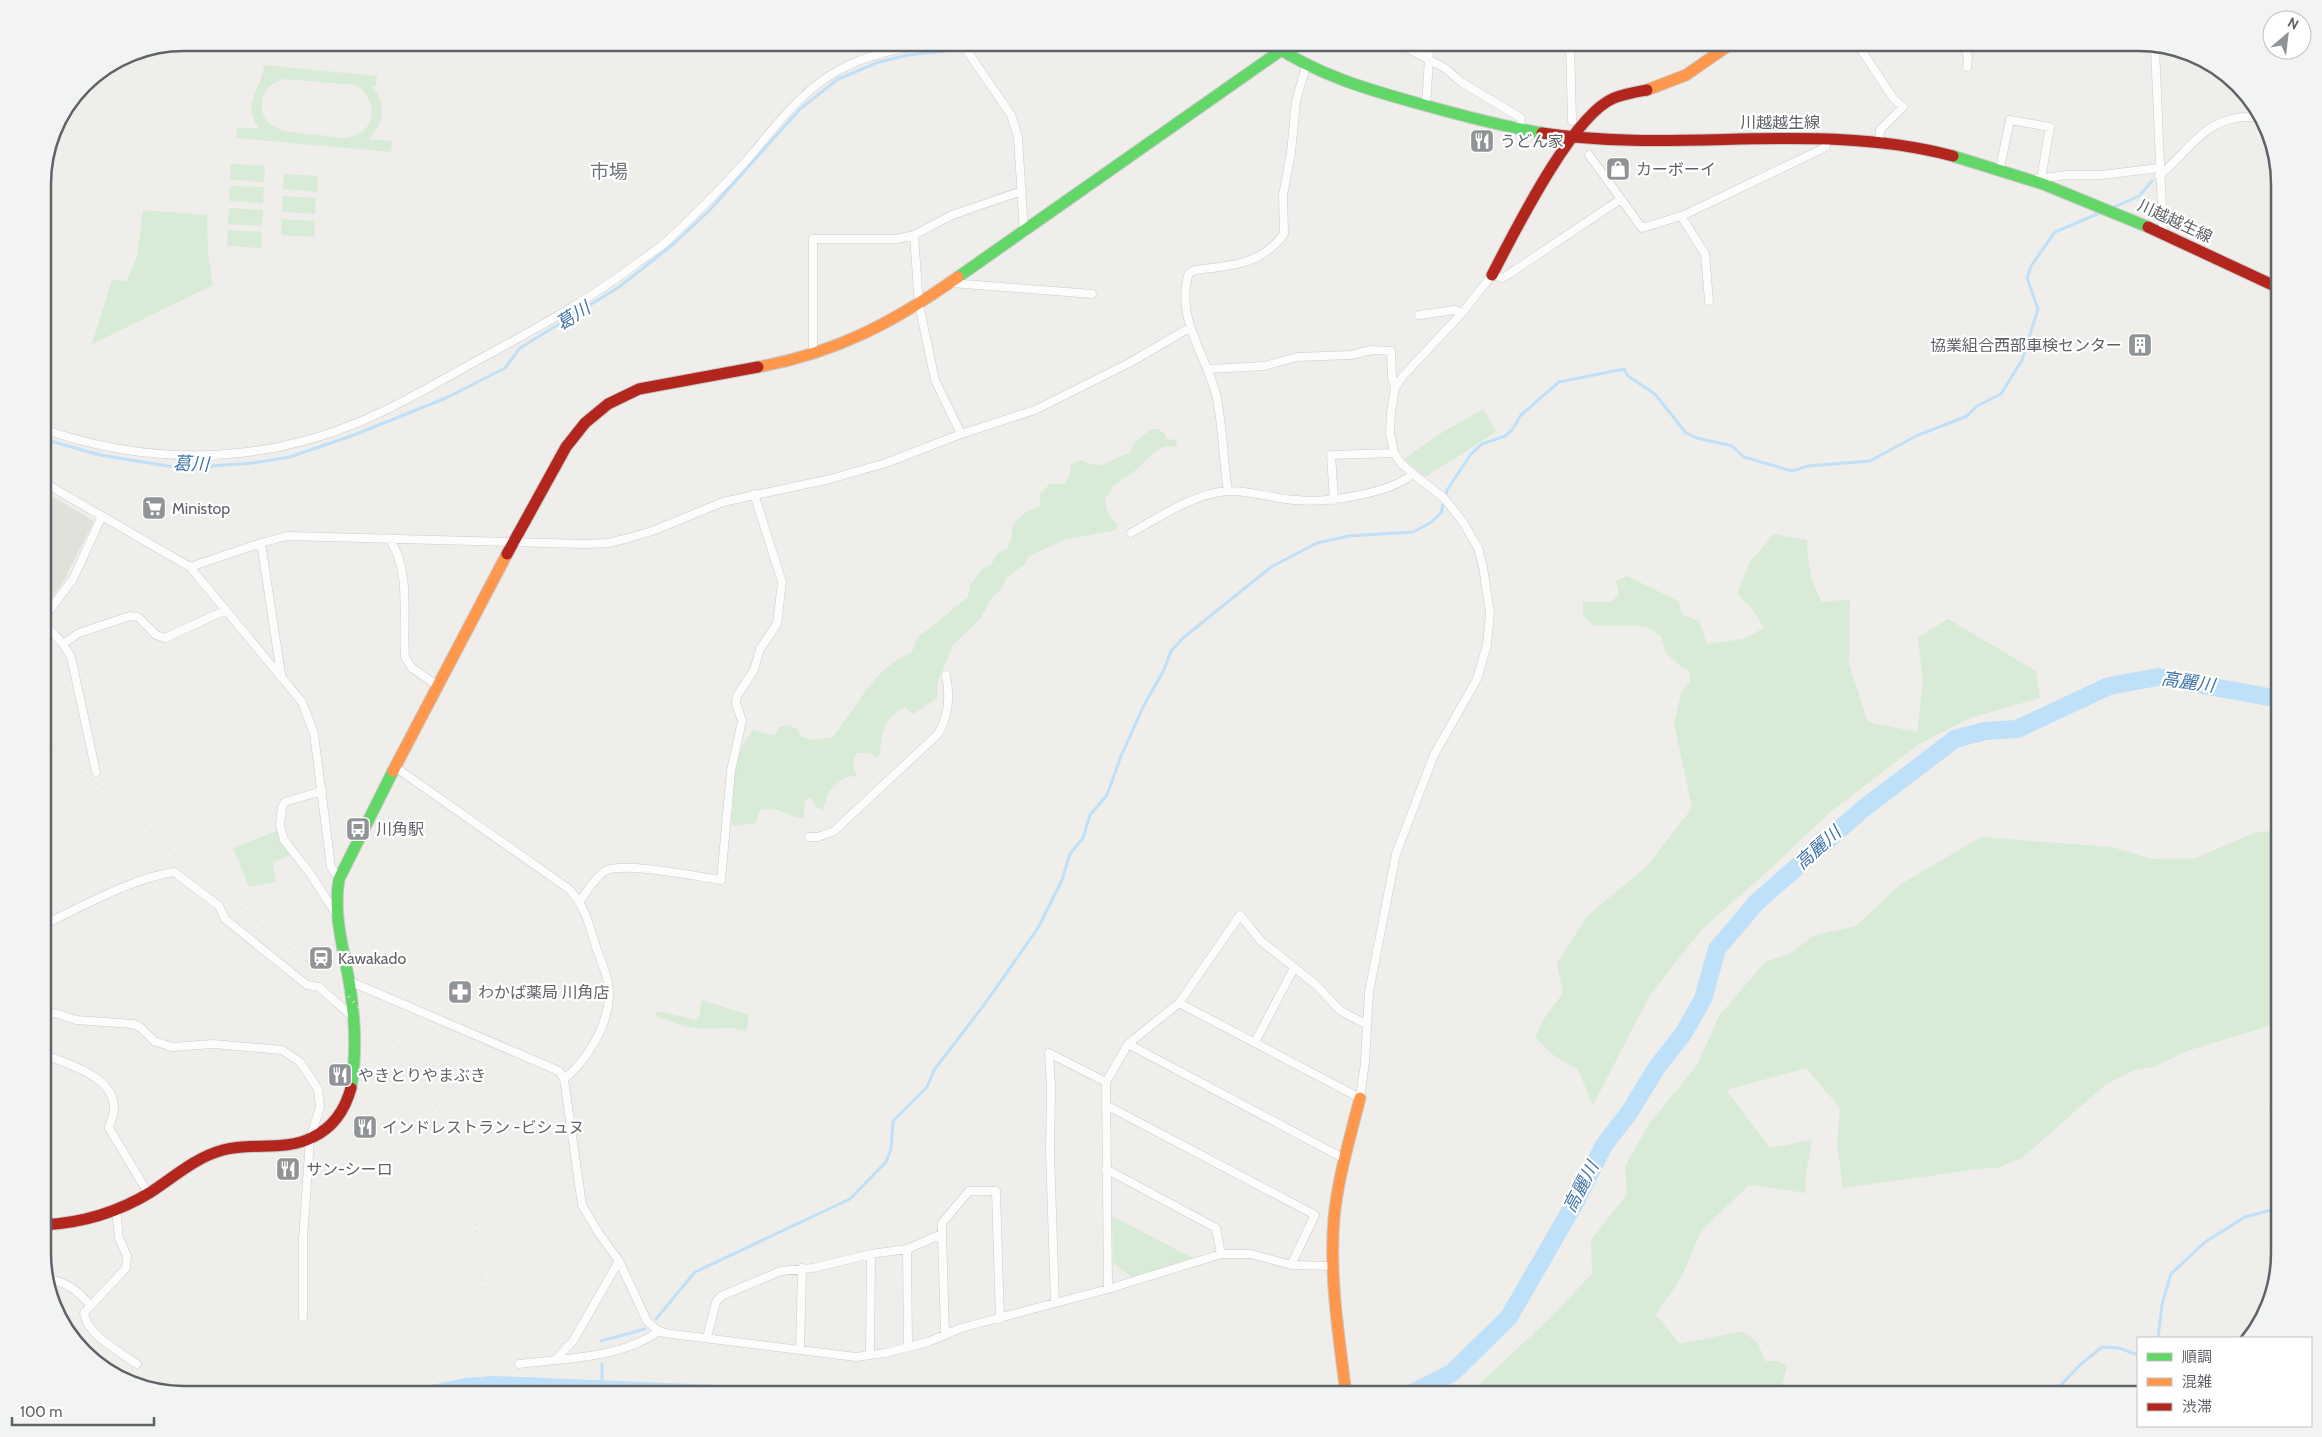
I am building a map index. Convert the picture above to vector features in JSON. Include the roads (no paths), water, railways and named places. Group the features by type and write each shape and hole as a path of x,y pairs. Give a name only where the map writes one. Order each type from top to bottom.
{"street":[{"path":"52,1224 78,1223 116,1211 212,1153 233,1148 283,1145 310,1139 342,1113 352,1091 356,1042 349,981 337,915 336,894 339,879 395,767 513,543 575,434 591,417 608,404 639,389 774,364 812,354 860,337 919,305 1024,233 1279,51"},
{"name":"川越越生線","path":"1281,51 1306,66 1350,84 1520,128 1572,138 1647,142 1824,138 1879,143 1944,154 2038,179 2084,197 2270,284"},
{"path":"1414,51 1445,68 1461,82 1522,118 1520,128"},
{"path":"1426,105 1429,51"},
{"path":"1570,51 1572,121"},
{"path":"1395,388 1403,376 1462,313 1492,275 1525,211 1572,138 1598,107 1613,98 1655,88 1686,75 1717,51"},
{"path":"1862,51 1893,98 1903,107 1880,130 1879,143"},
{"path":"1966,51 1968,57 1967,67"},
{"path":"52,431 135,453 171,456 211,456 250,453 286,446 357,423 392,407 552,321 600,290 662,245 714,195 793,106 830,75 866,58 897,52"},
{"path":"968,52 1011,115 1018,137 1024,233"},
{"path":"2156,52 2159,172 2163,233"},
{"path":"1228,491 1217,400 1209,369 1189,328 1186,283 1189,273 1195,270 1244,264 1272,248 1284,234 1283,195 1291,154 1296,101 1306,66"},
{"path":"2000,168 2010,120 2050,127 2038,179 2067,175 2159,172 2209,128 2221,121 2241,116 2252,117"},
{"path":"1590,155 1642,228 1681,216 1826,147 1824,138"},
{"path":"812,354 813,239 896,239 914,235 952,215 1022,191"},
{"path":"1492,275 1502,278 1506,276 1621,199"},
{"path":"1681,216 1705,254 1710,301"},
{"path":"914,235 919,305 935,380 961,434"},
{"path":"951,283 1092,294"},
{"path":"1419,315 1455,310 1462,313"},
{"path":"190,567 287,536 513,543 608,543 655,530 723,502 830,479 876,466 961,434 1035,410 1131,362 1189,328"},
{"path":"1209,369 1264,366 1297,357 1351,355 1372,350 1391,351 1395,388 1390,433 1394,453 1413,474 1444,498 1463,522 1478,548 1484,567 1490,612 1487,645 1477,679 1434,755 1396,854 1369,992 1365,1062 1360,1098 1337,1193 1333,1266 1345,1386"},
{"path":"1334,500 1332,455 1394,453"},
{"path":"1131,533 1172,508 1228,491 1297,501 1334,500 1397,485 1413,474"},
{"path":"52,487 190,567 302,702 314,734 331,867 339,879"},
{"path":"580,901 600,875 607,870 638,868 721,880 731,771 742,720 736,703 737,696 754,670 760,649 778,624 782,582 754,494"},
{"path":"52,608 73,579 102,516"},
{"path":"389,538 398,551 403,569 405,657 412,668 438,686"},
{"path":"261,543 281,675"},
{"path":"63,644 78,632 130,616 138,617 156,635 165,638 226,610"},
{"path":"52,631 71,657 96,772"},
{"path":"809,837 834,831 938,734 945,723 949,691 946,675"},
{"path":"395,767 568,889 580,901 596,946 609,995 600,1032 573,1072 564,1079"},
{"path":"322,791 285,802 282,807 280,826 284,840 309,872 337,915"},
{"path":"52,921 93,901 162,874 174,872 219,906 225,919 307,985 319,987 354,1018"},
{"path":"1108,1289 1106,1082 1128,1044 1179,1003 1240,915 1261,941 1315,984 1341,1012 1367,1025"},
{"path":"1255,1042 1294,968"},
{"path":"349,981 559,1071 564,1079 582,1205 598,1232 619,1261 647,1321 659,1331 856,1357 928,1342 945,1334 1108,1289 1221,1254 1251,1254 1291,1265 1333,1266"},
{"path":"1179,1003 1360,1098"},
{"path":"52,1014 55,1013 76,1020 133,1024 140,1027 154,1041 172,1047 213,1044 282,1050 300,1062 318,1089 320,1107 310,1139 302,1239 302,1316"},
{"path":"1128,1044 1345,1159"},
{"path":"1055,1304 1049,1053 1106,1082"},
{"path":"52,1058 87,1072 106,1087 113,1099 114,1110 109,1128 148,1193"},
{"path":"1106,1105 1315,1215 1291,1265"},
{"path":"1106,1169 1216,1228 1221,1254"},
{"path":"945,1334 942,1223 969,1191 996,1191 1000,1319"},
{"path":"116,1211 119,1238 128,1263 121,1274 90,1304 84,1313 85,1320 107,1342 137,1364"},
{"path":"707,1337 716,1302 721,1296 782,1270 813,1268 871,1254 907,1249 942,1234"},
{"path":"907,1249 908,1347"},
{"path":"870,1355 871,1254"},
{"path":"556,1359 573,1341 619,1261"},
{"path":"800,1350 802,1268"},
{"path":"55,1281 66,1284 74,1289 90,1304"},
{"path":"519,1364 582,1358 640,1343 659,1331"}],"waterway":[{"name":"葛川","path":"52,442 100,455 174,467 253,463 290,457 354,435 446,398 505,368 520,348 619,287 670,247 709,211 800,109 838,79 879,62 908,55 940,52"},
{"path":"2112,208 2139,196 2152,181"},
{"path":"656,1319 695,1272 850,1199 886,1162 891,1149 893,1121 927,1087 934,1070 984,1005 1038,928 1062,880 1070,854 1083,838 1090,815 1107,795 1121,756 1144,705 1164,670 1171,651 1183,638 1271,567 1317,543 1349,536 1413,532 1430,523 1441,513 1447,490 1471,454 1482,444 1505,436 1512,430 1521,415 1559,382 1624,369 1628,376 1655,394 1686,433 1697,438 1732,446 1744,457 1792,471 1808,466 1870,461 1916,436 1967,416 1977,406 2001,394 2022,360 2038,309 2027,278 2031,266 2055,232 2104,211"},
{"name":"高麗川","path":"1426,1386 1452,1373 1509,1317 1576,1201 1604,1145 1629,1113 1657,1067 1683,1034 1703,999 1717,949 1757,902 1864,808 1955,739 1985,731 2017,729 2109,686 2158,677 2270,697"},
{"path":"2158,1337 2162,1304 2171,1274 2205,1242 2245,1217 2271,1210"},
{"path":"601,1341 645,1329"},
{"path":"2060,1386 2081,1364 2102,1347 2119,1348 2137,1355"},
{"path":"602,1364 602,1386"},
{"path":"480,1386 519,1386"}],"railway":[{"path":"52,747 123,805 169,849 344,992 392,1041 415,1070 434,1101 452,1141 472,1206 480,1249 483,1296 481,1386"}],"place":[{"name":"うどん家","path":"1482,141"},
{"name":"カーボーイ","path":"1618,169"},
{"name":"協業組合西部車検センター","path":"2140,345"},
{"name":"Ministop","path":"154,508"},
{"name":"川角駅","path":"358,829"},
{"name":"Kawakado","path":"321,958"},
{"name":"わかば薬局 川角店","path":"460,992"},
{"name":"やきとりやまぶき","path":"340,1075"},
{"name":"インドレストラン -ビシュヌ","path":"365,1127"},
{"name":"サン-シーロ","path":"288,1169"}],"district":[{"name":"市場","path":"609,171"}]}
